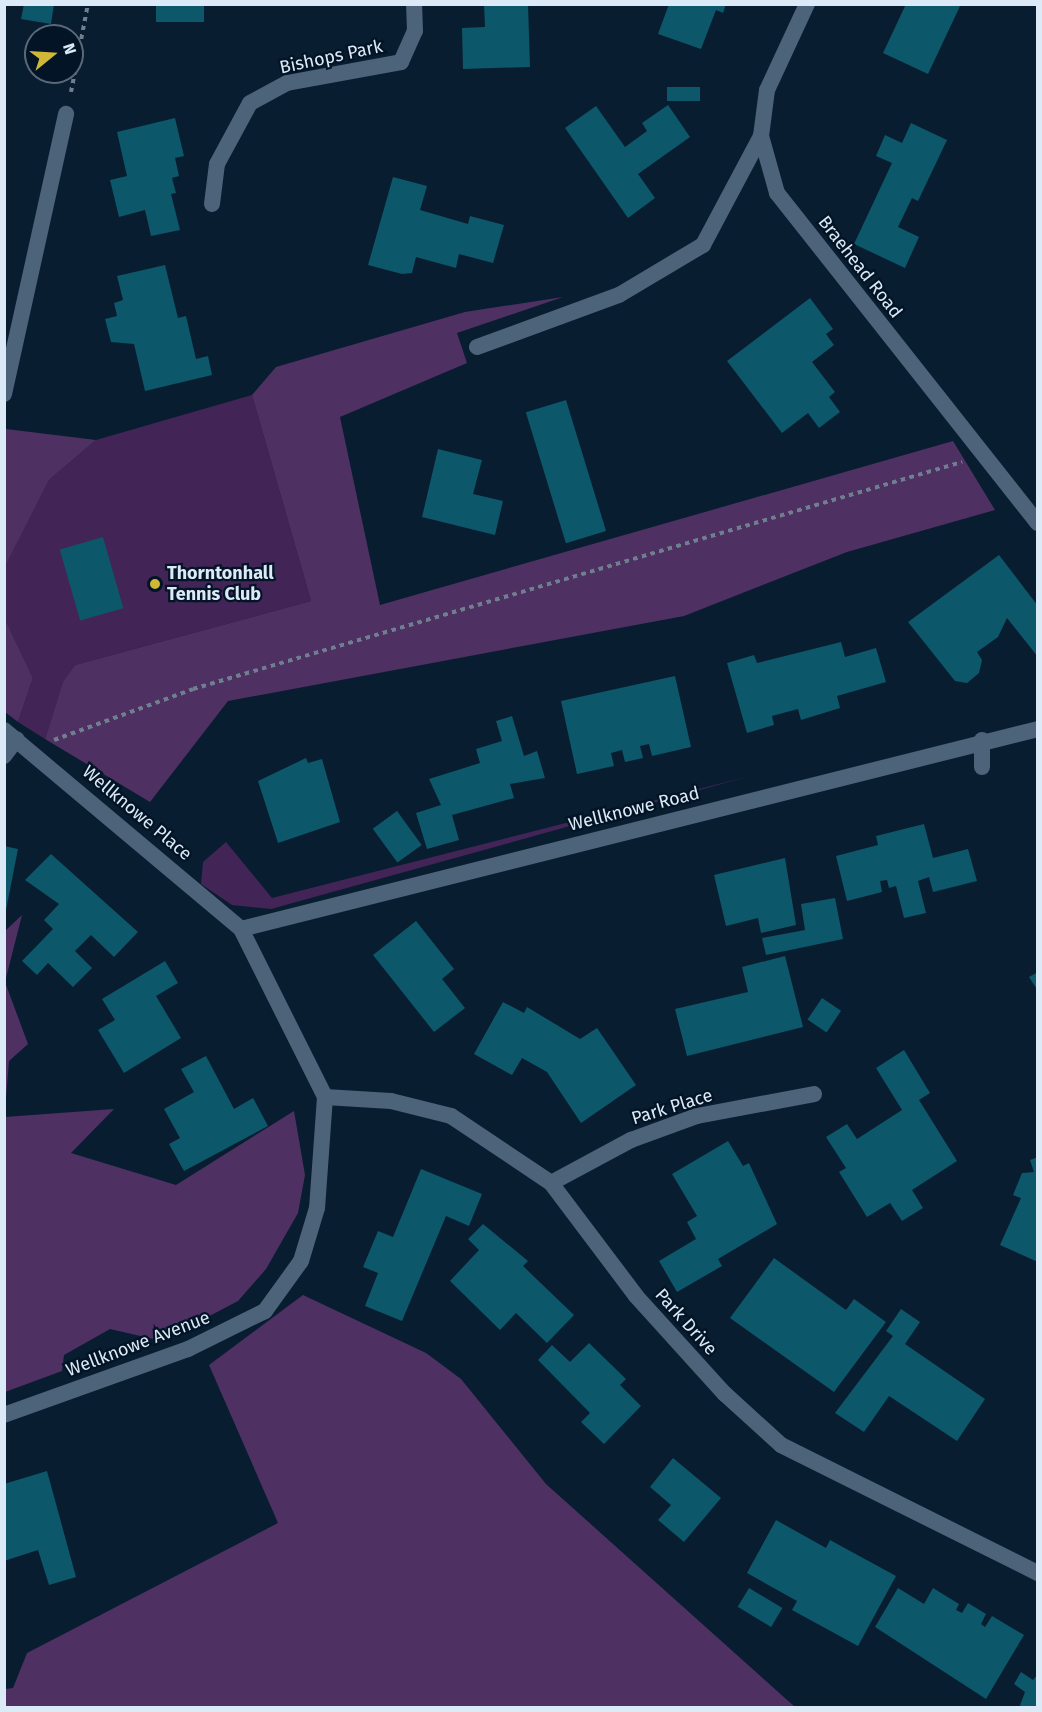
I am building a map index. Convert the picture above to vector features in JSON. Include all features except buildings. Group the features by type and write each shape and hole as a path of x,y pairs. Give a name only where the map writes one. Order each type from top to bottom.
{"street":[{"name":"Bishops Park","path":"212,204 217,164 250,103 287,83 401,62 415,31 414,4"},
{"name":"Braehead Road","path":"807,4 767,90 761,136 777,194 1038,523"},
{"path":"4,394 11,337 66,114"},
{"path":"477,348 619,295 703,245 761,136"},
{"name":"Wellknowe Road","path":"241,929 982,740 1038,729"},
{"path":"4,756 17,739"},
{"name":"Wellknowe Place","path":"17,739 241,929"},
{"path":"982,740 982,767"},
{"path":"241,929 326,1097"},
{"name":"Park Place","path":"550,1183 631,1140 697,1116 814,1094"},
{"name":"Park Drive","path":"326,1097 391,1101 451,1116 550,1183 636,1296 725,1394 781,1445 1038,1573"},
{"name":"Wellknowe Avenue","path":"4,1415 188,1349 265,1311 301,1261 317,1208 326,1097"}],"path":[{"path":"66,114 88,4"},
{"path":"17,739 984,456"}],"shaded area":[{"path":"563,297 457,333 467,363 340,417 380,605 953,441 995,510 847,552 684,616 228,701 150,802 45,739 63,682 75,665 311,601 252,395 276,367 465,312"},
{"name":"Thorntonhall Tennis Club","path":"252,395 311,601 75,665 63,683 45,739 18,722 33,678 5,619 4,566 49,480 96,440"},
{"path":"6,429 96,440 49,480 5,566"},
{"path":"5,619 33,678 18,722 5,712"},
{"path":"750,776 271,909 232,905 201,884 203,862 226,842 272,898"},
{"path":"22,915 5,982 5,931"},
{"path":"5,982 28,1044 9,1061 5,1110"},
{"path":"114,1109 71,1153 176,1185 294,1111 305,1175 298,1213 266,1269 238,1301 162,1341 110,1329 64,1355 62,1371 5,1392 5,1117"},
{"path":"303,1295 426,1353 461,1379 546,1484 795,1707 5,1707 5,1689 13,1688 27,1653 278,1523 209,1365"}],"place":[{"name":"Thorntonhall Tennis Club","path":"155,584"}]}
